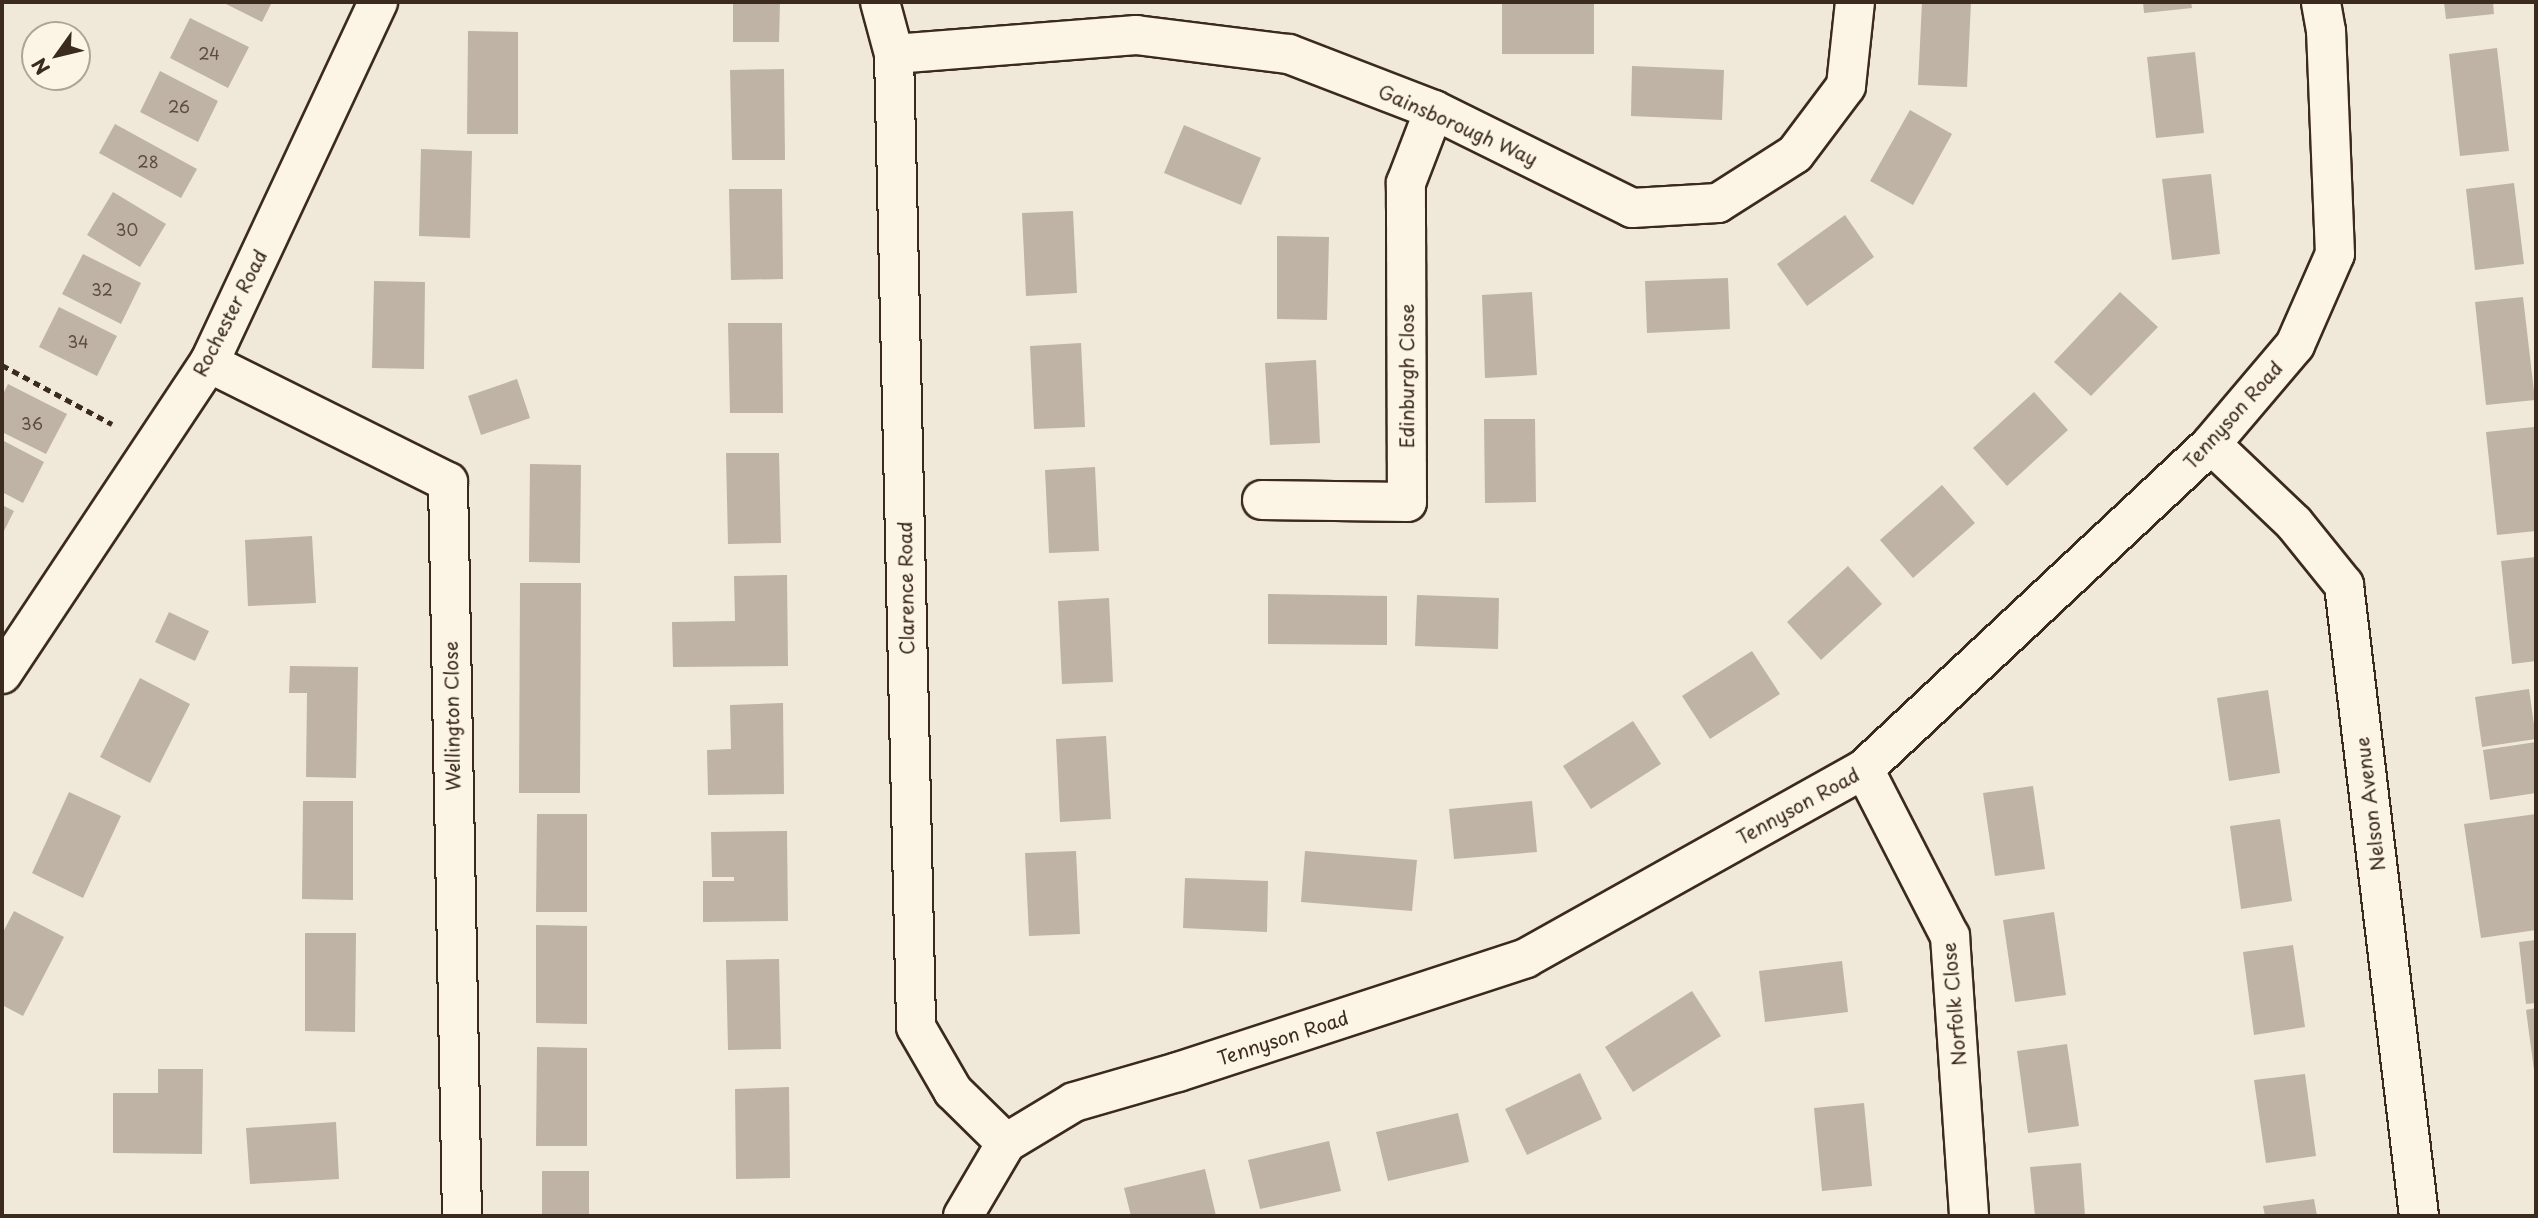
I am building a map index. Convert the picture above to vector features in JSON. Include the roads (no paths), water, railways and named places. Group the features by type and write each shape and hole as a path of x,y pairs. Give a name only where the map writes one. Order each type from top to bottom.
{"street":[{"name":"Rochester Road","path":"2,674 209,363 378,2"},
{"name":"Clarence Road","path":"880,2 894,54 916,1027 953,1091 1006,1143"},
{"name":"Gainsborough Way","path":"894,54 1136,35 1289,54 1434,110 1632,208 1718,203 1795,154 1846,86 1855,2"},
{"name":"Tennyson Road","path":"963,1216 1006,1143 1074,1102 1178,1072 1525,958 1864,769 2211,444 2295,345 2335,254 2326,31 2321,2"},
{"name":"Edinburgh Close","path":"1262,500 1407,502 1406,183 1434,110"},
{"name":"Wellington Close","path":"209,363 448,482 462,1216"},
{"name":"Nelson Avenue","path":"2211,444 2294,523 2344,585 2419,1216"},
{"name":"Norfolk Close","path":"1864,769 1950,936 1969,1216"}]}
